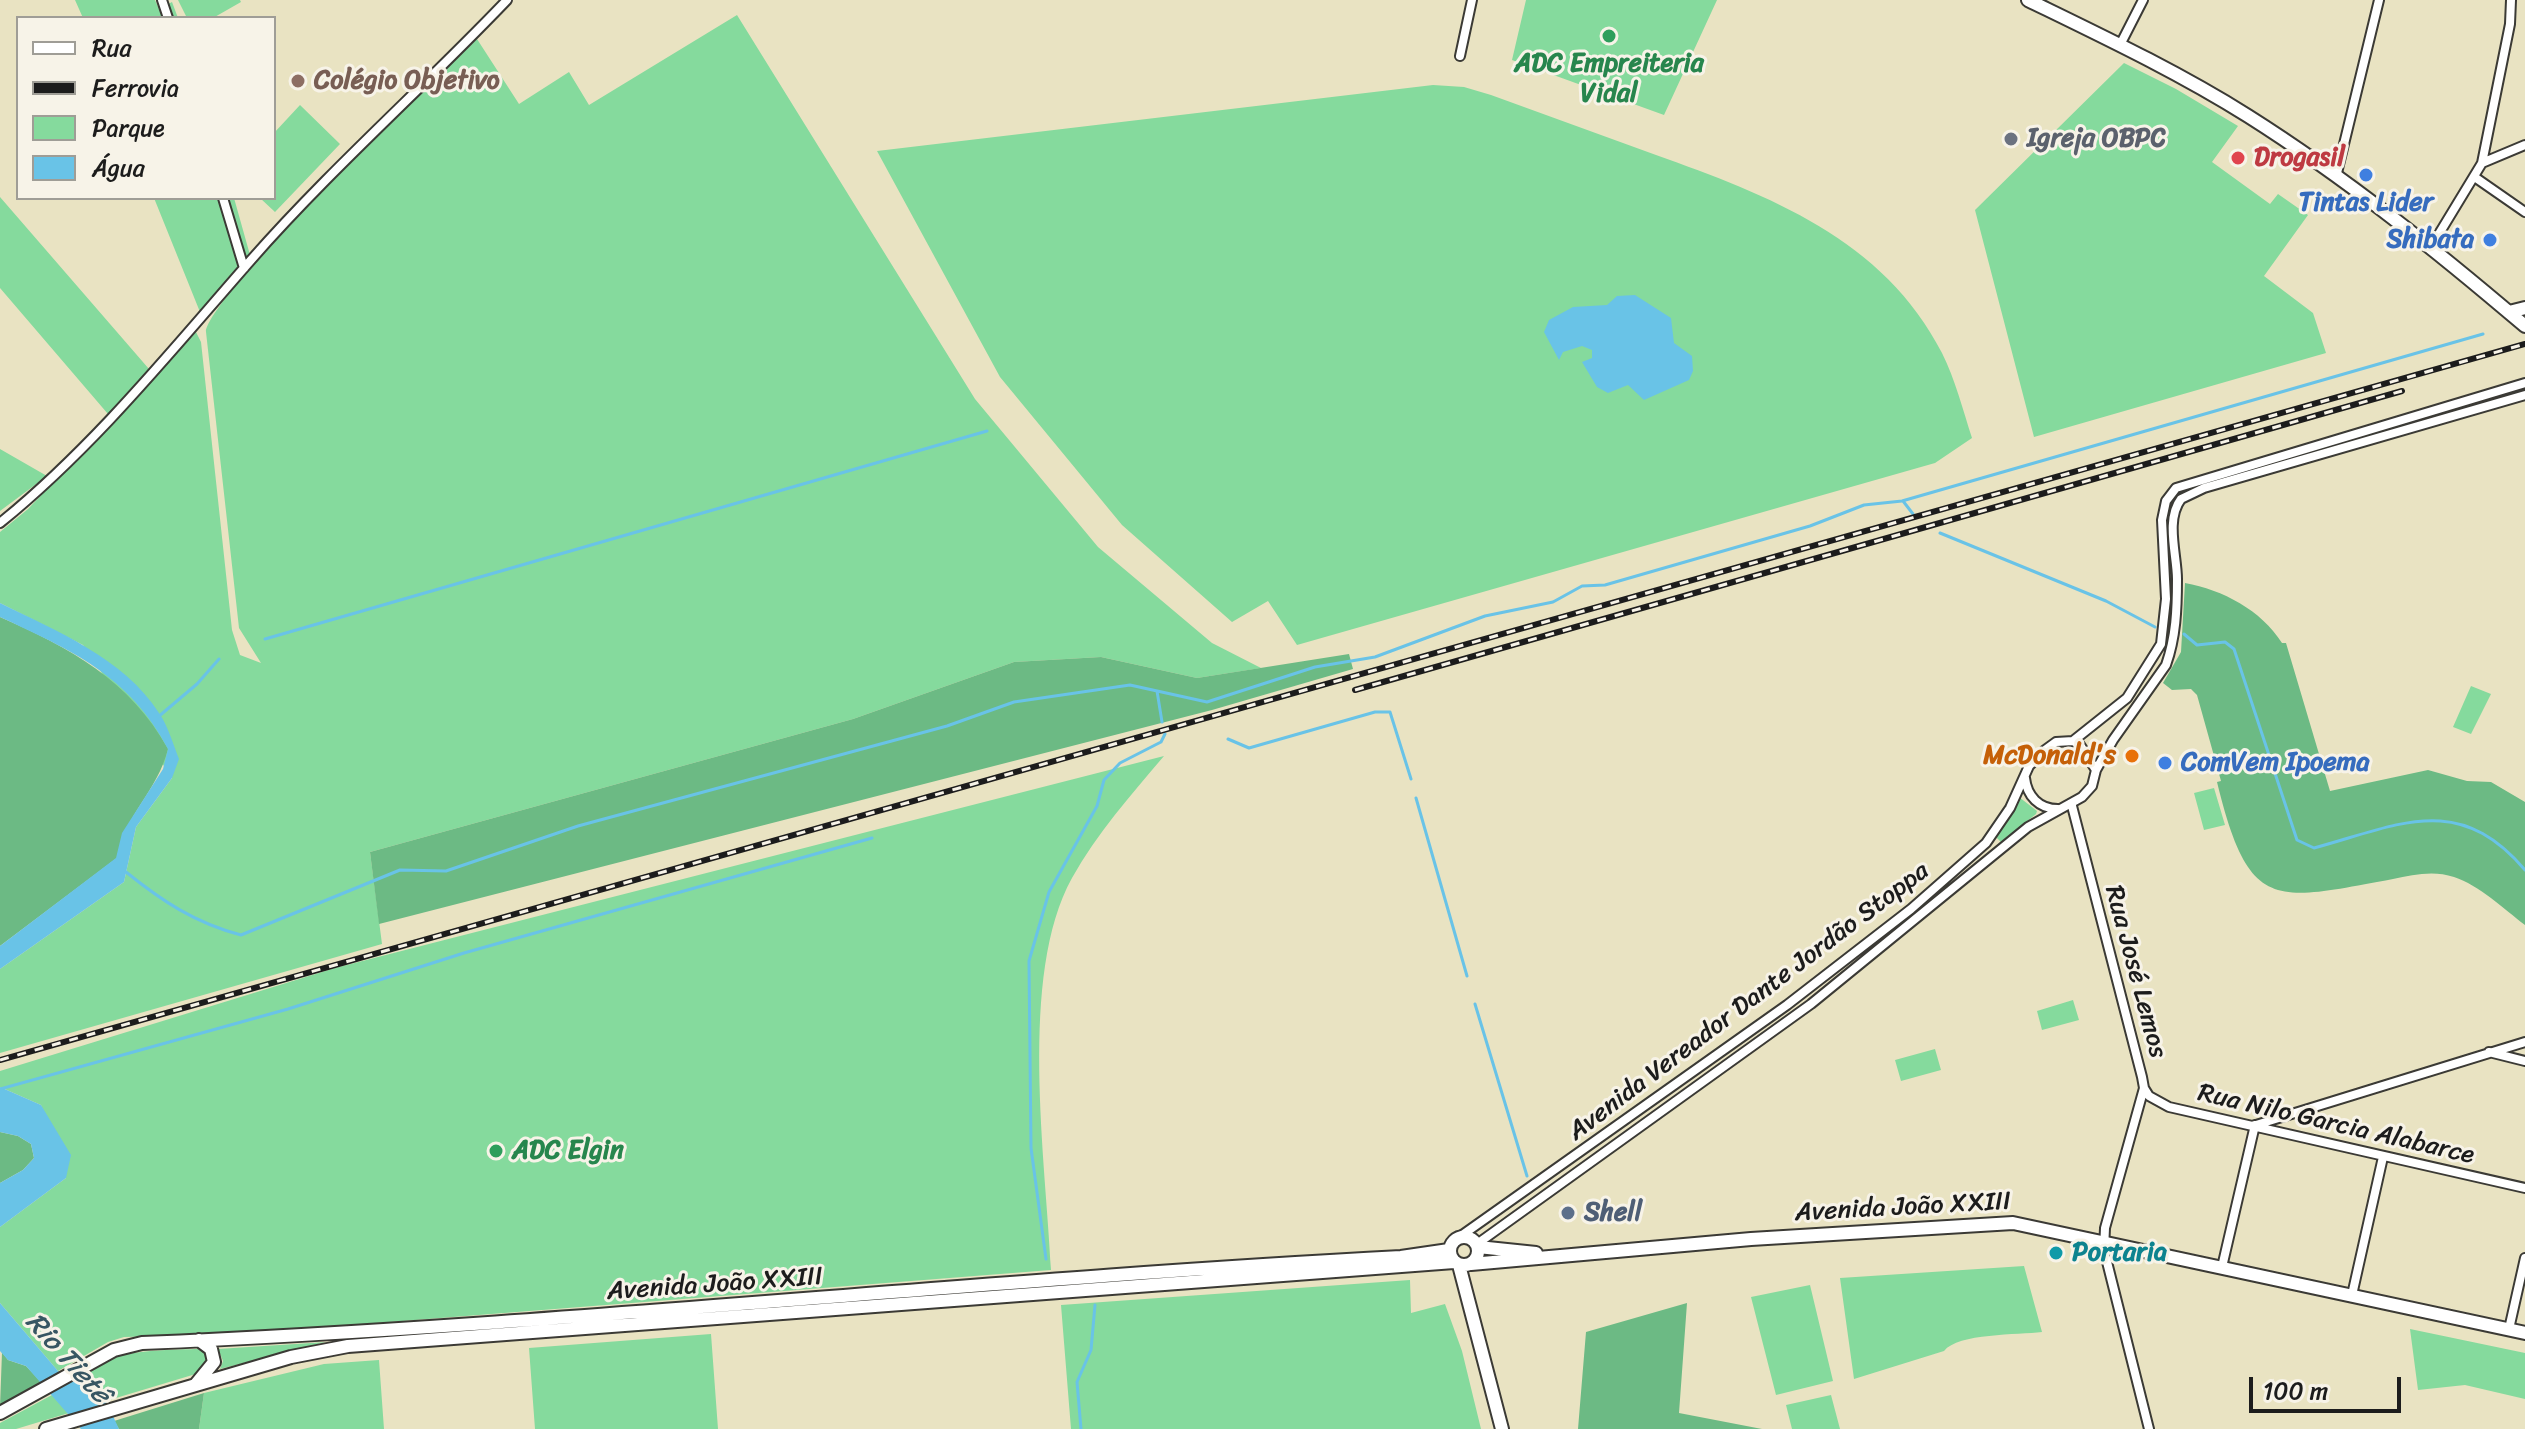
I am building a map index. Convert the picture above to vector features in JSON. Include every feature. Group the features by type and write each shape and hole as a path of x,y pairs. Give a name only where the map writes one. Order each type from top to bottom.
{"main road":[{"path":"2028,0 2120,45 2241,112 2431,247 2525,326"},
{"path":"2509,312 2525,308"},
{"name":"Avenida João XXIII","path":"46,1429 305,1353 348,1346 1994,1222 2027,1224 2525,1333"},
{"name":"Avenida João XXIII","path":"1458,1238 1468,1237 1477,1245 1560,1256"},
{"path":"1458,1238 1458,1260 1502,1429"},
{"path":"1458,1260 1476,1259 1477,1245"},
{"name":"Avenida João XXIII","path":"0,1413 77,1369 126,1346 359,1334 1055,1279 1401,1257 1458,1260"},
{"path":"193,1386 214,1362 211,1349 199,1340"}],"street":[{"path":"0,523 54,477 202,319 244,268 507,0"},
{"path":"1460,56 1472,0"},
{"path":"2120,45 2143,0"},
{"path":"2336,177 2379,0"},
{"path":"2431,247 2476,178 2482,163 2510,24 2511,0"},
{"path":"2482,163 2525,145"},
{"path":"2476,178 2525,212"},
{"path":"224,200 244,268"},
{"name":"Avenida Vereador Dante Jordão Stoppa","path":"1458,1238 1491,1218 1787,1005 1934,890 1986,843 2010,808 2029,766 2056,742 2073,741 2127,698 2157,655 2166,599 2162,520 2169,495 2176,488 2525,383"},
{"name":"Avenida Vereador Dante Jordão Stoppa","path":"1477,1245 1616,1140 1811,1004 2028,827 2067,807 2092,786 2096,770 2166,665 2171,652 2177,603 2175,507 2189,494 2525,395"},
{"path":"2073,741 2088,754 2096,770"},
{"path":"2029,766 2025,779 2033,798 2043,806 2067,807"},
{"name":"Rua José Lemos","path":"2067,807 2134,1037 2144,1088 2104,1241"},
{"path":"2222,1267 2255,1125 2525,1042"},
{"path":"2488,1052 2525,1061"},
{"name":"Rua Nilo Garcia Alabarce","path":"2144,1088 2149,1096 2169,1107 2525,1188"},
{"path":"2352,1295 2383,1157"},
{"path":"2104,1241 2106,1263 2149,1429"},
{"path":"2509,1329 2525,1258"}],"green space":[{"path":"75,0 155,0 159,9 172,2 177,16 82,16"},
{"path":"178,0 241,2 216,16 186,16"},
{"name":"ADC Empreiteria Vidal","path":"1526,0 1717,0 1664,115 1512,60"},
{"path":"737,15 975,399 1098,547 1212,643 1261,668 1197,678 1101,657 1014,662 853,719 370,852 382,944 0,1053 0,969 124,882 136,827 172,778 83,645 0,603 0,532 28,509 196,332 201,342 232,630 240,655 261,663 239,628 206,332 217,310 283,233 477,39 519,104 569,72 589,105"},
{"path":"2124,63 2238,126 2212,162 2270,204 2278,194 2308,215 2264,276 2313,313 2326,353 2034,437 1975,210"},
{"path":"1433,85 1464,87 1491,95 1698,170 1780,205 1819,226 1856,251 1889,280 1918,313 1947,363 1972,438 1935,463 1297,645 1268,601 1232,622 1122,525 1000,377 877,151"},
{"path":"300,105 340,144 275,212 262,200 276,200 276,131"},
{"path":"0,197 149,369 108,414 0,288"},
{"path":"155,200 235,200 250,255 200,312"},
{"path":"0,449 47,476 0,511"},
{"path":"2185,583 2240,603 2263,621 2282,643 2286,643 2330,791 2428,770 2467,781 2491,782 2525,802 2525,925 2482,891 2446,875 2423,874 2320,892 2293,893 2272,888 2255,876 2241,856 2229,825 2217,782 2221,781 2197,695 2191,689 2172,690 2163,683 2181,652"},
{"path":"0,617 74,654 117,685 153,725 168,749 157,778 127,828 117,858 0,946"},
{"path":"1349,654 1353,669 1212,710 379,924 370,852 853,719 1014,662 1101,657 1197,678"},
{"path":"2471,686 2491,694 2471,734 2453,727"},
{"path":"1164,756 1092,845 1072,878 1055,918 1045,965 1039,1069 1051,1270 237,1334 124,1337 108,1342 58,1371 0,1303 0,1227 66,1178 41,1105 0,1087 0,1071 335,968"},
{"path":"2214,788 2225,825 2204,830 2194,793"},
{"path":"2019,797 2037,811 2036,814 2001,842 1996,837"},
{"path":"2073,1000 2079,1020 2042,1030 2037,1011"},
{"path":"1935,1049 1941,1070 1901,1081 1895,1060"},
{"path":"0,1132 18,1136 31,1144 34,1158 23,1170 0,1183"},
{"path":"2024,1266 2042,1332 1962,1341 1944,1351 1854,1379 1840,1278"},
{"path":"1410,1280 1411,1313 1445,1304 1462,1351 1481,1429 1071,1429 1061,1305"},
{"path":"1810,1285 1833,1381 1776,1395 1751,1297"},
{"path":"1687,1303 1679,1413 1762,1429 1578,1429 1586,1332"},
{"path":"2410,1329 2525,1353 2525,1399 2465,1385 2418,1390"},
{"path":"711,1334 718,1429 535,1429 529,1348"},
{"path":"326,1342 220,1369 223,1361 218,1349"},
{"path":"148,1351 205,1351 210,1363 199,1373 106,1401 73,1382 83,1371 113,1357"},
{"path":"2,1352 8,1360 26,1366 42,1383 0,1407"},
{"path":"379,1360 384,1429 199,1429 204,1393 324,1364"},
{"path":"204,1393 199,1429 119,1429 114,1421"},
{"path":"52,1395 69,1413 16,1429 0,1429 0,1423"},
{"path":"1831,1395 1840,1429 1792,1429 1786,1405"}],"water":[{"path":"1635,295 1671,318 1674,343 1692,356 1693,371 1689,380 1644,400 1628,385 1608,393 1597,387 1582,362 1592,358 1592,350 1582,346 1563,352 1559,360 1544,332 1549,320 1573,307 1607,305 1617,296"},
{"path":"0,603 87,648 127,677 162,718 179,759 172,778 136,827 124,882 0,969 0,946 116,858 122,833 163,769 168,749 136,702 117,684 74,654 0,617"},
{"path":"0,1087 41,1105 71,1155 66,1178 0,1227 0,1183 23,1170 34,1158 31,1144 18,1136 0,1132"},
{"path":"0,1303 58,1371 106,1401 119,1429 81,1429 26,1366 8,1360 0,1351"}],"waterway":[{"path":"126,872 180,910 241,935 400,870 446,871 578,826 947,726 1014,702 1130,685 1207,702 1315,667 1375,657 1485,616 1553,602 1582,586 1605,585 1810,526 1864,505 1902,501 2483,334"},
{"path":"265,639 987,431"},
{"path":"1903,501 1913,514"},
{"path":"1940,533 2106,601 2155,627"},
{"path":"2184,634 2197,645 2225,642 2234,649 2297,840 2314,848 2400,824 2451,822 2476,830 2500,845 2525,870"},
{"path":"158,717 197,684 219,659"},
{"path":"1157,691 1162,722"},
{"path":"1228,739 1249,748 1375,712 1390,712 1411,779"},
{"path":"1046,1259 1031,1148 1029,961 1049,892 1097,806 1104,780 1120,763 1161,742 1165,734"},
{"path":"1416,798 1467,976"},
{"path":"0,1089 288,1009 464,953 872,838"},
{"path":"1475,1004 1527,1176"},
{"path":"1081,1429 1077,1382 1091,1350 1095,1305"}],"railway":[{"path":"0,1060 2525,344"},
{"path":"1355,690 2402,391"}],"place":[{"name":"ADC Empreiteria Vidal","path":"1609,36"},
{"name":"Colégio Objetivo","path":"298,81"},
{"name":"Igreja OBPC","path":"2011,139"},
{"name":"Drogasil","path":"2238,158"},
{"name":"Tintas Lider","path":"2366,175"},
{"name":"Shibata","path":"2490,240"},
{"name":"McDonald's","path":"2132,756"},
{"name":"ComVem Ipoema","path":"2165,763"},
{"name":"ADC Elgin","path":"496,1151"},
{"name":"Shell","path":"1568,1213"},
{"name":"Portaria","path":"2056,1253"}],"water label":[{"name":"Rio Tietê","path":"67,1359"}]}
